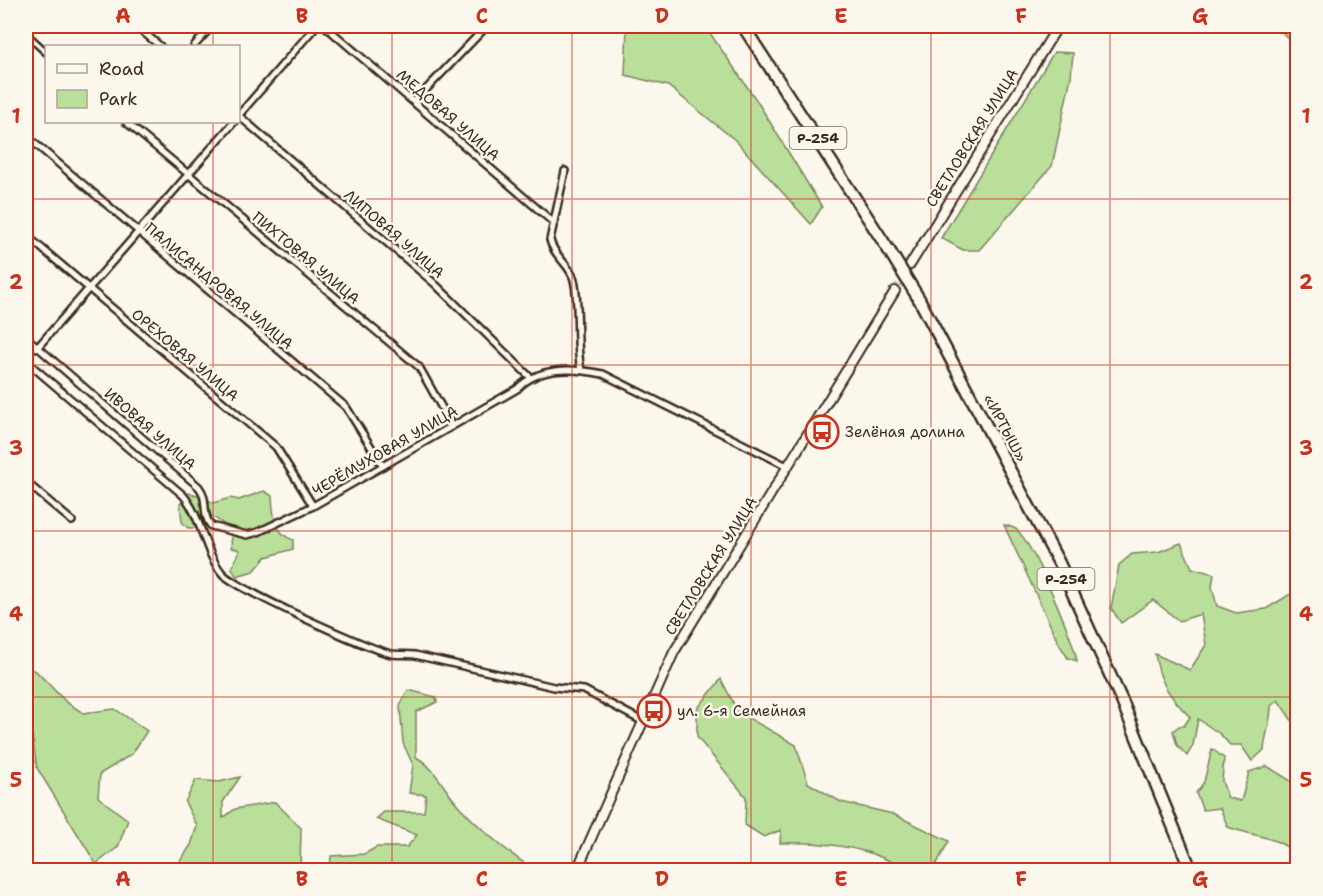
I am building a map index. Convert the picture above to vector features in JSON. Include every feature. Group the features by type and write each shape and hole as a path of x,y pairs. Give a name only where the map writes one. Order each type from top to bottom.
{"highway":[{"name":"«ИРТЫШ»","path":"743,26 919,299 1059,563 1122,700 1191,870"}],"street":[{"path":"136,26 159,45"},
{"path":"195,45 212,26"},
{"path":"240,114 316,26"},
{"name":"МЕДОВАЯ УЛИЦА","path":"326,26 554,223"},
{"path":"415,101 483,30 484,26"},
{"name":"СВЕТЛОВСКАЯ УЛИЦА","path":"910,266 1058,26"},
{"path":"26,34 45,51"},
{"name":"ЛИПОВАЯ УЛИЦА","path":"240,116 434,283 530,377"},
{"name":"ПИХТОВАЯ УЛИЦА","path":"127,123 419,368 452,426"},
{"path":"37,348 233,123"},
{"name":"ПАЛИСАНДРОВАЯ УЛИЦА","path":"26,136 136,232 346,407 382,466"},
{"path":"565,171 550,240 552,251 568,268 574,280 577,352 581,370"},
{"name":"ОРЕХОВАЯ УЛИЦА","path":"26,236 276,447 313,506"},
{"name":"СВЕТЛОВСКАЯ УЛИЦА","path":"578,870 674,652 895,291"},
{"name":"ИВОВАЯ УЛИЦА","path":"26,337 199,487 204,494 205,514 211,526 246,534"},
{"name":"ИВОВАЯ УЛИЦА","path":"26,362 183,495 224,575 290,612 392,654 415,655 532,682 584,690 642,721"},
{"path":"530,377 581,370 603,374 789,467"},
{"name":"ЧЕРЁМУХОВАЯ УЛИЦА","path":"246,534 313,506 517,389 530,377"},
{"path":"26,482 72,521"}],"green space":[{"path":"627,26 705,26 757,101 822,207 811,224 735,140 668,86 625,75"},
{"path":"1277,26 1297,26 1297,71 1296,48"},
{"path":"1054,52 1073,53 1071,77 1052,166 979,250 963,250 941,238"},
{"path":"264,491 272,496 278,528 293,540 293,549 266,557 254,571 236,576 232,568 240,550 231,548 232,530 209,514 198,528 188,528 182,522 180,504 189,493 206,498 213,503 230,498 239,500"},
{"path":"1004,525 1017,530 1033,554 1060,613 1077,661 1068,658 1059,644"},
{"path":"1181,543 1192,568 1214,574 1212,587 1217,606 1236,613 1266,609 1297,590 1297,728 1278,700 1271,706 1264,750 1252,761 1241,745 1230,745 1220,734 1198,719 1193,745 1187,756 1177,745 1173,731 1179,726 1184,726 1190,717 1166,689 1155,654 1190,670 1206,645 1201,614 1179,621 1153,600 1121,623 1111,608 1119,565 1132,554 1158,552"},
{"path":"26,668 36,671 66,702 83,713 115,709 147,731 132,754 100,774 98,797 128,820 118,847 96,864 37,768 29,715 26,713"},
{"path":"721,679 738,712 796,745 808,783 841,802 893,814 949,841 933,870 907,868 867,852 835,845 780,843 781,830 764,837 745,825 746,797 697,737 697,709"},
{"path":"408,690 436,697 437,702 416,712 416,757 429,767 476,824 534,870 484,870 481,865 466,867 464,870 330,869 331,856 364,854 377,847 407,847 417,835 376,819 384,812 424,812 426,795 409,793 413,765 403,743 400,706"},
{"path":"1212,749 1224,758 1222,781 1228,798 1241,801 1249,772 1267,766 1291,781 1297,790 1297,856 1274,840 1228,827 1220,808 1203,810 1196,793 1204,782"},
{"path":"240,777 223,802 223,818 235,809 275,802 301,828 300,870 174,870 191,845 197,826 185,802 196,780 219,782"}],"tunnel":[{"path":"895,291 910,265"}],"place":[{"name":"Зелёная долина","path":"822,432"},
{"name":"ул. 6-я Семейная","path":"654,711"}]}
